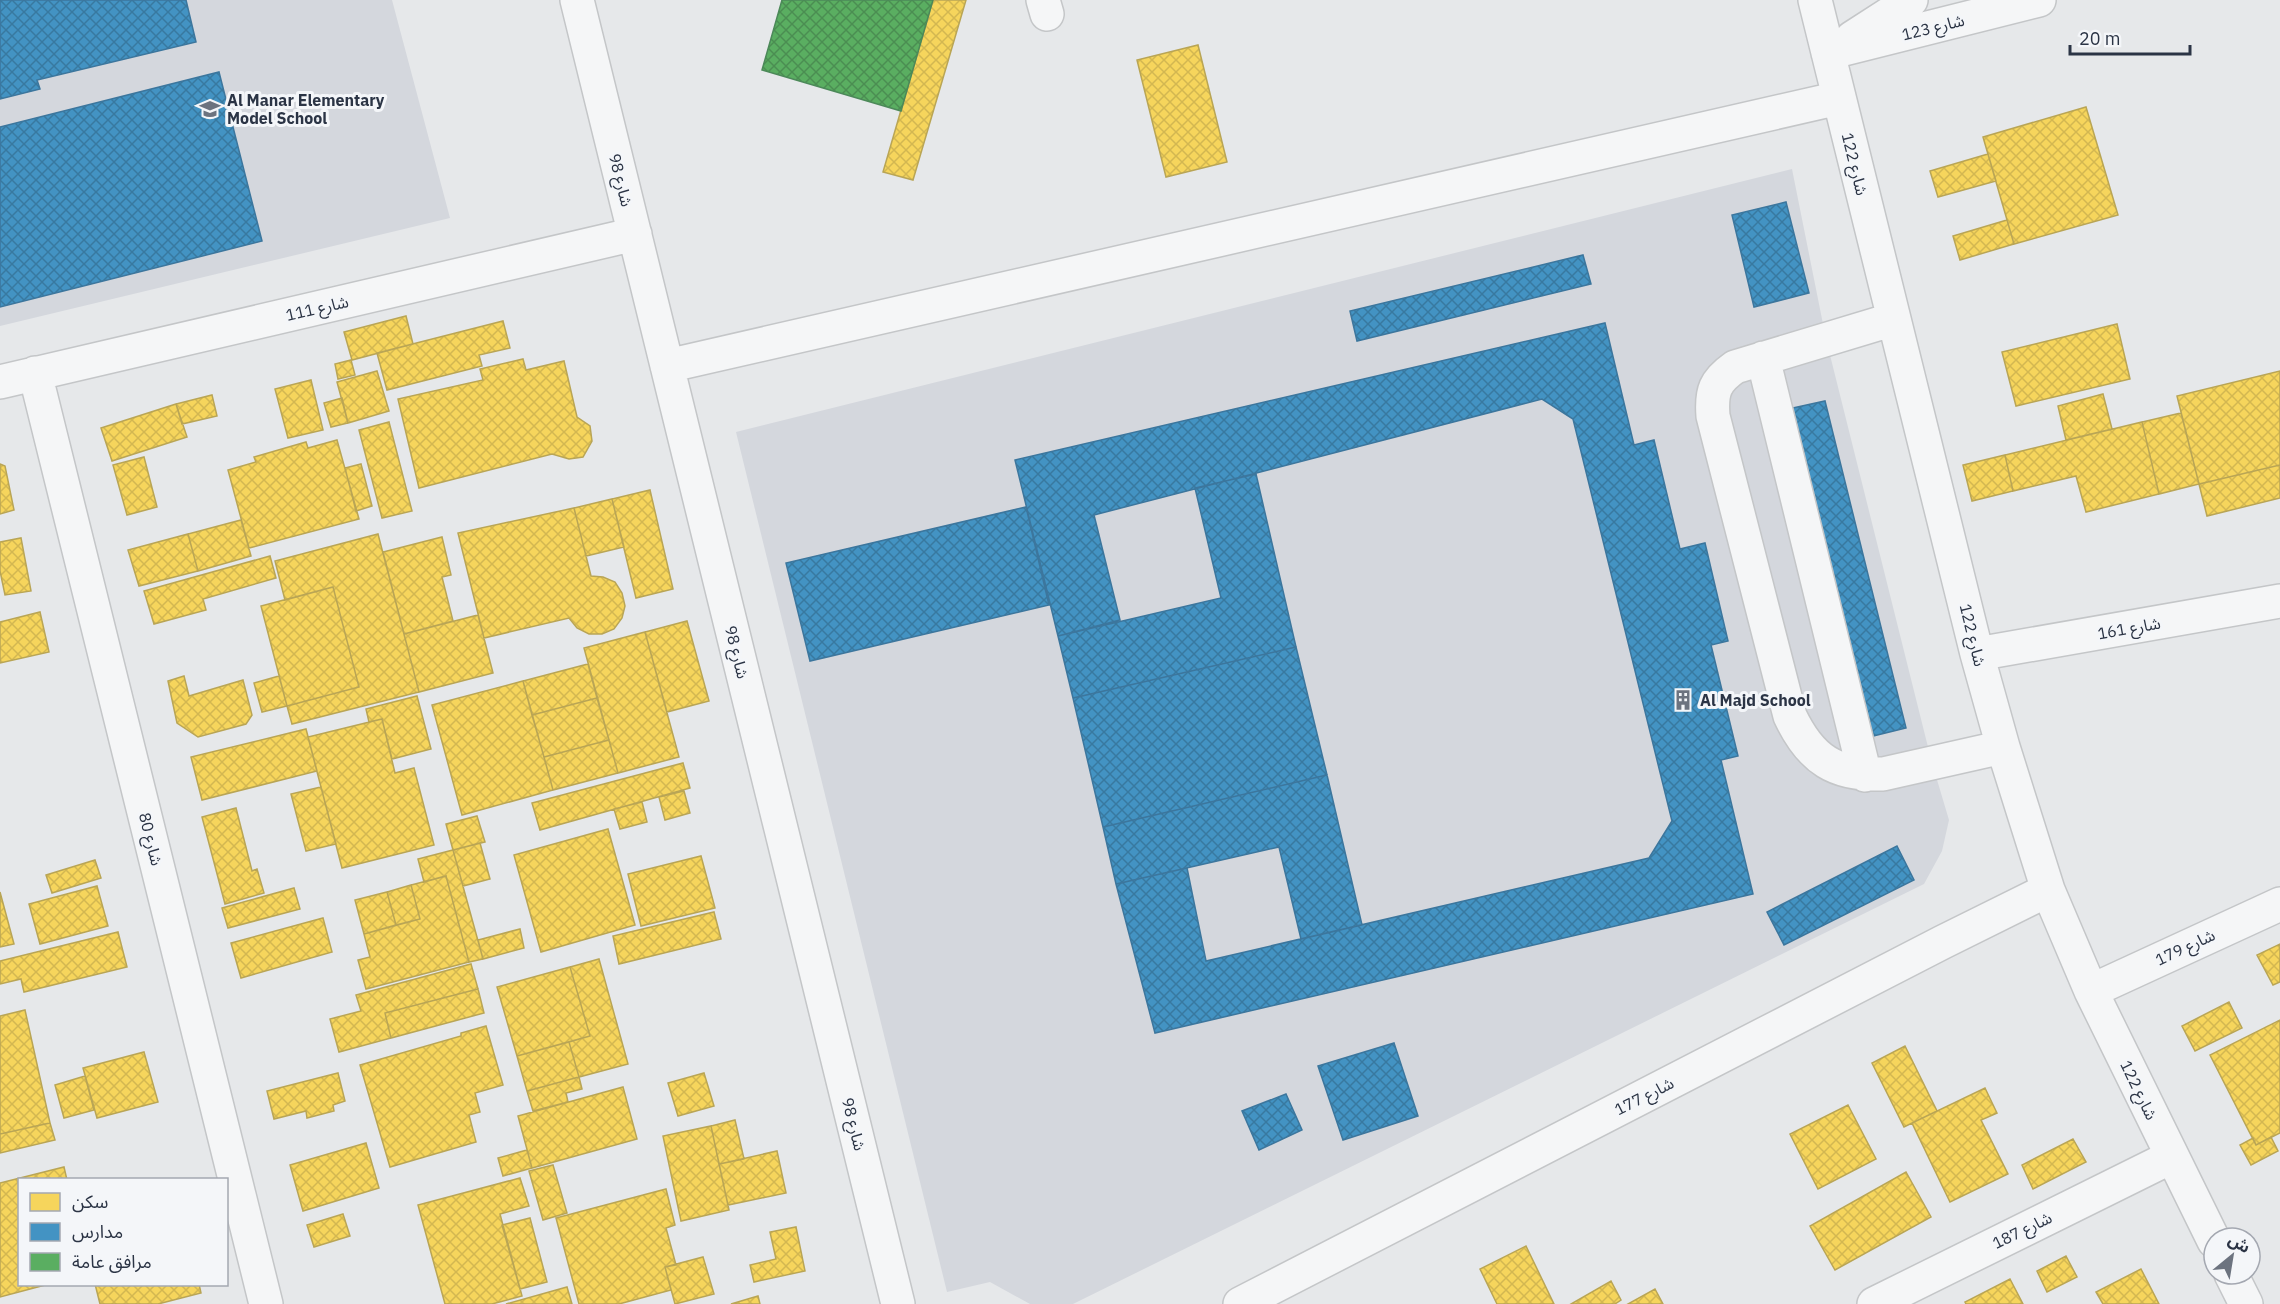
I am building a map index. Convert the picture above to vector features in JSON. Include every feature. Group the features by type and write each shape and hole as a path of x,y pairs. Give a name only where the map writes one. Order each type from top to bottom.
{"street":[{"name":"شارع 98","path":"577,0 898,1304"},
{"name":"شارع 122","path":"1815,0 1977,654 2003,747 2048,890 2091,991 2206,1226"},
{"path":"1828,53 1911,0"},
{"name":"شارع 123","path":"1828,53 2039,0"},
{"path":"667,366 1839,98"},
{"name":"شارع 111","path":"0,382 635,234"},
{"path":"1894,319 1735,367 1723,375 1715,387 1712,401 1713,416 1790,716 1800,739 1819,757 1840,770 1865,774 1883,774 2003,747"},
{"path":"1763,358 1865,774"},
{"name":"شارع 80","path":"35,373 266,1304"},
{"name":"شارع 161","path":"1977,654 2280,601"},
{"name":"شارع 177","path":"1240,1304 2048,890"},
{"name":"شارع 179","path":"2091,991 2280,904"},
{"name":"شارع 187","path":"1874,1304 1915,1294 2171,1157"},
{"path":"2237,1286 2246,1304"}],"shaded area":[{"name":"Al Manar Elementary Model School","path":"0,0 392,0 450,218 0,326"},
{"path":"1792,169 1826,339 1932,763 1949,820 1942,851 1924,884 1073,1304 1030,1304 990,1282 947,1292 736,432"}],"building: سكن":[{"path":"933,0 966,0 913,180 883,172"},
{"path":"1198,45 1227,162 1166,177 1137,60"},
{"path":"2086,107 2118,215 2014,244 1983,137"},
{"path":"1988,154 1996,181 1938,197 1930,171"},
{"path":"2007,220 2014,244 1960,260 1953,236"},
{"path":"406,316 413,344 352,360 344,332"},
{"path":"503,321 510,348 479,355 482,366 387,390 377,353"},
{"path":"2117,324 2130,379 2016,406 2002,352"},
{"path":"523,359 526,370 564,361 577,417 590,426 592,441 583,457 569,459 552,454 419,488 398,399 483,380 480,369"},
{"path":"351,360 355,375 338,379 335,364"},
{"path":"377,371 389,411 348,423 337,382"},
{"path":"2280,371 2280,465 2199,484 2177,396"},
{"path":"311,380 323,430 288,438 275,389"},
{"path":"2103,394 2112,429 2066,440 2058,406"},
{"path":"212,395 217,416 182,424 176,404"},
{"path":"342,398 348,423 331,427 324,403"},
{"path":"176,404 187,437 112,461 101,428"},
{"path":"2181,413 2199,484 2159,494 2142,422"},
{"path":"389,422 412,511 382,518 359,430"},
{"path":"2142,422 2159,494 2086,512 2076,476 2013,491 2005,455"},
{"path":"337,440 359,519 249,548 228,470 256,462 254,457 306,442 308,448"},
{"path":"2005,455 2013,491 1972,501 1963,465"},
{"path":"144,457 157,507 127,515 113,465"},
{"path":"0,464 5,466 14,510 0,514"},
{"path":"361,464 372,506 356,511 345,468"},
{"path":"2280,465 2280,498 2207,516 2199,484"},
{"path":"650,490 673,589 636,598 612,499"},
{"path":"612,499 624,547 586,556 574,508"},
{"path":"574,508 591,576 603,577 615,582 622,593 625,606 622,618 614,629 602,634 589,634 577,628 569,618 484,638 458,533"},
{"path":"241,520 251,556 198,571 188,534"},
{"path":"188,534 198,571 139,586 128,550"},
{"path":"378,534 419,692 292,724 287,706 359,687 333,587 285,600 275,561"},
{"path":"442,537 451,575 442,577 453,621 404,634 383,552"},
{"path":"21,538 31,591 5,595 0,571 0,542"},
{"path":"270,556 276,578 203,599 206,610 154,624 144,591"},
{"path":"333,587 359,687 287,706 261,606"},
{"path":"40,612 49,652 0,663 0,622"},
{"path":"478,615 493,673 419,692 404,634"},
{"path":"687,621 709,701 667,712 645,632"},
{"path":"645,632 679,757 618,773 584,648"},
{"path":"588,664 597,698 532,715 523,681"},
{"path":"184,676 189,696 243,680 252,715 246,724 198,737 177,723 168,681"},
{"path":"279,676 287,706 262,712 254,683"},
{"path":"523,681 553,790 462,815 432,705"},
{"path":"417,696 431,749 392,759 382,719 369,722 366,709"},
{"path":"597,698 609,740 544,757 532,715"},
{"path":"382,719 395,773 414,768 434,845 342,868 308,737"},
{"path":"306,729 317,771 202,800 191,757"},
{"path":"609,740 618,773 553,790 544,757"},
{"path":"683,763 690,788 540,830 532,803"},
{"path":"321,787 336,844 306,851 291,794"},
{"path":"684,791 690,813 665,820 659,797"},
{"path":"642,802 647,822 620,829 614,809"},
{"path":"236,808 252,871 257,869 264,893 225,904 202,817"},
{"path":"477,816 485,842 453,850 446,824"},
{"path":"608,829 635,925 541,952 514,855"},
{"path":"480,843 490,879 463,886 453,850"},
{"path":"453,850 483,959 469,962 446,876 424,882 418,859"},
{"path":"701,856 715,908 641,926 628,874"},
{"path":"95,860 101,878 52,893 46,875"},
{"path":"446,876 469,962 366,989 358,960 370,957 364,934 420,919 411,885"},
{"path":"411,885 420,919 396,925 387,892"},
{"path":"97,886 108,926 40,944 29,904"},
{"path":"294,888 300,909 228,928 222,908"},
{"path":"0,892 14,944 0,947"},
{"path":"387,892 396,925 364,934 355,900"},
{"path":"714,912 721,939 619,964 613,936"},
{"path":"323,918 332,952 241,978 231,943"},
{"path":"520,929 524,948 483,959 478,940"},
{"path":"118,932 127,967 24,992 21,979 0,984 0,961"},
{"path":"2280,944 2280,982 2273,985 2257,955"},
{"path":"599,959 628,1064 579,1077 569,1042 590,1036 570,967"},
{"path":"471,964 478,989 385,1013 391,1038 339,1052 330,1019 361,1011 356,995"},
{"path":"570,967 590,1036 517,1056 497,987"},
{"path":"478,989 484,1013 391,1038 385,1013"},
{"path":"2229,1002 2242,1028 2195,1051 2182,1026"},
{"path":"25,1010 50,1123 0,1134 0,1016"},
{"path":"2280,1020 2280,1133 2256,1145 2210,1055"},
{"path":"486,1026 503,1085 475,1093 480,1112 469,1115 476,1142 390,1167 360,1065 461,1036 461,1033"},
{"path":"569,1042 579,1077 527,1091 517,1056"},
{"path":"1905,1046 1937,1111 1904,1127 1872,1063"},
{"path":"144,1052 158,1102 97,1118 83,1068"},
{"path":"338,1073 345,1101 333,1105 334,1111 307,1118 306,1111 274,1119 267,1091"},
{"path":"704,1073 714,1106 678,1116 668,1083"},
{"path":"85,1076 94,1110 64,1118 55,1085"},
{"path":"579,1077 582,1089 566,1093 568,1102 533,1111 527,1091"},
{"path":"623,1087 637,1139 532,1168 518,1116"},
{"path":"1985,1088 1997,1113 1981,1120 2008,1174 1950,1202 1912,1123"},
{"path":"1848,1105 1876,1159 1818,1189 1790,1134"},
{"path":"735,1120 744,1159 719,1164 711,1126"},
{"path":"50,1123 55,1140 0,1153 0,1134"},
{"path":"711,1126 729,1210 681,1221 663,1136"},
{"path":"2271,1137 2278,1151 2251,1165 2240,1145 2253,1138 2256,1145"},
{"path":"2073,1139 2086,1162 2033,1189 2022,1165"},
{"path":"366,1143 379,1188 303,1211 290,1165"},
{"path":"527,1150 532,1168 503,1176 498,1158"},
{"path":"777,1151 786,1193 728,1205 719,1164"},
{"path":"553,1165 567,1213 543,1220 529,1171"},
{"path":"64,1167 67,1178 20,1178"},
{"path":"1906,1172 1931,1217 1835,1270 1810,1226"},
{"path":"18,1178 18,1286 41,1286 0,1297 0,1183"},
{"path":"520,1178 529,1206 500,1214 522,1296 492,1304 445,1304 418,1205"},
{"path":"666,1189 675,1225 666,1228 676,1265 665,1267 671,1290 619,1304 579,1304 556,1218"},
{"path":"343,1214 350,1236 314,1247 307,1225"},
{"path":"530,1218 547,1282 520,1289 502,1225"},
{"path":"796,1227 805,1271 754,1282 750,1265 776,1259 770,1232"},
{"path":"1526,1246 1554,1304 1497,1304 1480,1269"},
{"path":"2066,1256 2077,1277 2047,1292 2037,1271"},
{"path":"703,1257 714,1294 675,1304 665,1267"},
{"path":"2141,1269 2159,1304 2103,1304 2096,1292"},
{"path":"2010,1279 2023,1304 1966,1304 1965,1302"},
{"path":"1611,1281 1621,1300 1615,1304 1571,1304"},
{"path":"96,1286 199,1286 201,1293 158,1304 100,1304"},
{"path":"567,1287 572,1304 506,1304"},
{"path":"1655,1289 1663,1304 1628,1304"},
{"path":"758,1296 760,1304 731,1304"}],"building: مدارس":[{"path":"0,0 186,0 196,42 37,80 40,89 0,99"},
{"path":"219,72 262,241 0,307 0,127"},
{"path":"1786,202 1809,293 1754,307 1732,215"},
{"path":"1583,255 1591,284 1357,341 1350,311"},
{"name":"Al Majd School","path":"1605,323 1634,445 1654,440 1680,549 1705,543 1728,641 1711,645 1738,756 1721,760 1753,894 1155,1033 1116,884 1187,868 1206,961 1649,858 1672,821 1573,419 1542,399 1094,515 1120,620 1058,636 1015,460"},
{"path":"1825,401 1906,728 1869,737 1788,409"},
{"path":"1256,474 1296,647 1073,698 1058,636 1221,598 1195,488"},
{"path":"1026,507 1049,605 810,661 786,563"},
{"path":"1296,647 1327,775 1103,827 1073,698"},
{"path":"1327,775 1362,925 1301,939 1279,847 1116,884 1103,827"},
{"path":"1897,846 1914,880 1784,945 1767,912"},
{"path":"1394,1043 1418,1116 1343,1140 1318,1066"},
{"path":"1286,1094 1302,1130 1259,1150 1242,1111"}],"building: مرافق عامة":[{"path":"782,0 933,0 901,111 762,70"}],"place":[{"name":"Al Manar Elementary Model School","path":"210,109"},
{"name":"Al Majd School","path":"1683,700"}]}
